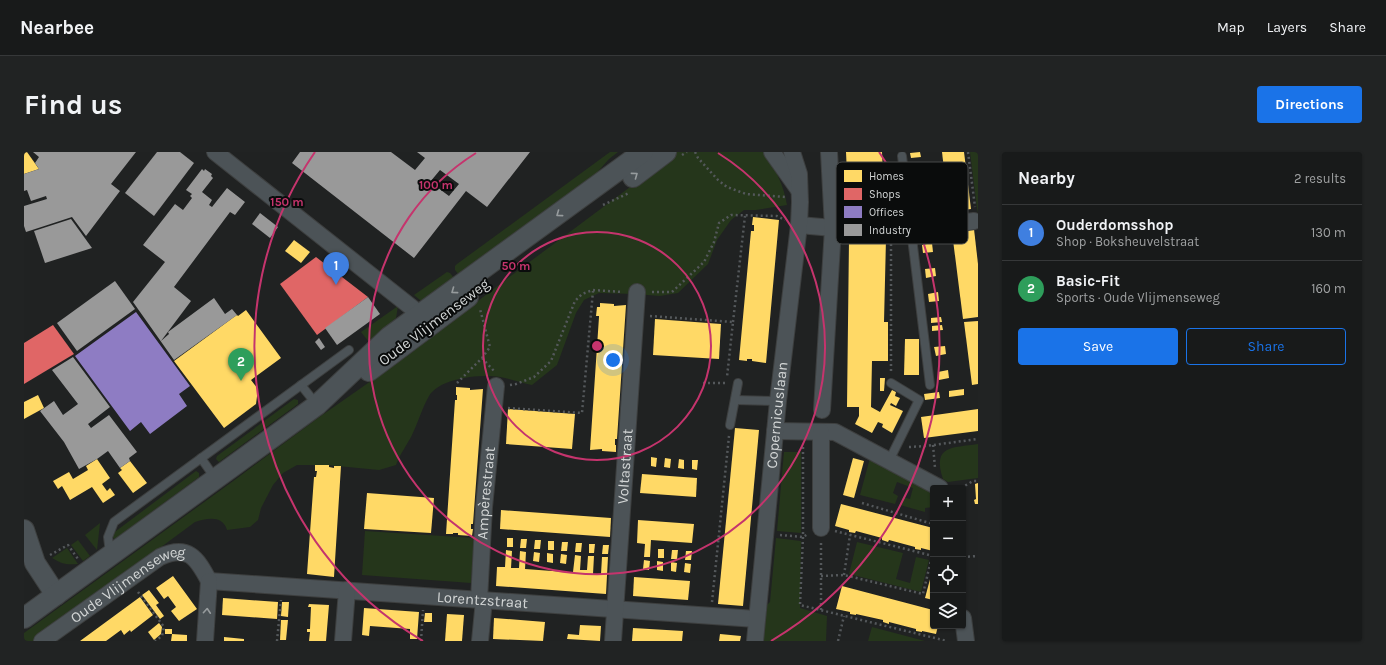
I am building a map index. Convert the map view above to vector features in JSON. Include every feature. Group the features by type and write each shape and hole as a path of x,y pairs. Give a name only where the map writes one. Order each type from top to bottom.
{"street":[{"path":"216,152 427,319"},
{"name":"Oude Vlijmenseweg","path":"24,618 317,405 333,398 427,319 643,152"},
{"name":"Oude Vlijmenseweg","path":"427,319 471,295 666,152"},
{"path":"772,152 799,193"},
{"name":"Copernicuslaan","path":"754,641 778,401 799,225 799,174 792,152"},
{"path":"822,410 833,228 829,152"},
{"path":"968,218 975,217"},
{"path":"799,225 836,228"},
{"name":"Voltastraat","path":"613,641 637,292"},
{"name":"Ampèrestraat","path":"480,641 484,507 496,386"},
{"path":"775,431 835,432 892,454 936,485"},
{"path":"821,432 821,528"},
{"path":"24,530 36,563 56,595"},
{"name":"Oude Vlijmenseweg","path":"42,641 160,557 169,553 187,553 194,558 208,581"},
{"path":"204,641 208,581"},
{"name":"Lorentzstraat","path":"208,581 756,619"},
{"path":"343,641 347,590"},
{"path":"964,629 966,641"}],"lane":[{"path":"902,156 903,162"},
{"path":"913,244 930,385"},
{"path":"110,556 108,537 114,522 349,350"},
{"path":"730,425 738,383"},
{"path":"891,383 919,400 892,454"},
{"path":"302,385 317,405"},
{"path":"735,400 778,401"},
{"path":"201,458 216,479"}],"path":[{"path":"695,152 698,158 718,180 735,191 746,194 780,197 799,193"},
{"path":"968,152 975,217"},
{"path":"726,383 745,216"},
{"path":"891,244 891,383"},
{"path":"493,407 582,412 593,290"},
{"path":"457,383 482,358 490,346 481,311 471,295"},
{"path":"636,315 733,322"},
{"path":"703,383 738,383"},
{"path":"710,616 730,425"},
{"path":"803,432 803,537 800,606 945,641"},
{"path":"892,454 933,445 978,439"},
{"path":"933,445 939,485"},
{"path":"966,485 973,481 978,481"},
{"path":"862,503 930,523"},
{"path":"765,533 803,537 821,528 930,555"},
{"path":"821,528 821,611"},
{"path":"844,575 850,535"},
{"path":"966,557 978,556"},
{"path":"821,576 844,575 923,594 933,557"},
{"path":"128,580 164,627 162,636 155,641"},
{"path":"277,641 282,586"},
{"path":"421,641 424,596"},
{"path":"838,641 844,616"}],"green space":[{"path":"610,152 618,152 609,159 594,176 459,275 455,270 455,266 457,264"},
{"path":"677,152 763,152 778,177 784,191 787,205 756,210 744,210 731,220 717,240 708,264 678,293 660,296 599,293 584,300 576,313 557,365 532,385 500,377 482,376 451,381 434,390 429,396 412,435 396,465 379,470 327,465 297,465 283,473 273,485 261,508 258,520 250,527 227,530 222,522 214,519 204,519 195,522 34,641 24,641 24,633 318,418 411,353 496,287"},
{"path":"970,152 978,152 978,213 977,208"},
{"path":"447,272 454,278 424,301 420,300 414,295"},
{"path":"398,306 396,318 369,342 361,332"},
{"path":"294,399 298,400 298,404 219,462 216,459 217,456"},
{"path":"978,444 978,478 948,482 943,479 940,468 942,454 947,450 960,446"},
{"path":"784,452 801,452 801,533 777,531"},
{"path":"870,458 930,488 930,507 925,508 925,512 900,505 903,497 910,499 913,488 897,482 893,493 898,496 895,504 860,495"},
{"path":"196,471 199,473 199,477 115,539 111,537 112,534"},
{"path":"100,523 97,550 85,535"},
{"path":"365,531 474,538 471,583 362,575"},
{"path":"776,538 801,541 800,608 827,616 826,641 763,641 766,606 770,602"},
{"path":"78,540 90,556 83,561 71,545"},
{"path":"857,542 903,553 896,579 910,583 916,557 929,560 921,592 849,574"},
{"path":"67,548 78,564 64,564 52,558"},
{"path":"872,627 925,641 868,641"}],"building: Homes":[{"path":"24,152 27,152 39,169 24,174"},
{"path":"846,152 882,152 882,162 846,162"},
{"path":"920,152 921,157 911,158 910,153"},
{"path":"942,152 964,152 965,162 943,162"},
{"path":"968,185 971,209 968,209"},
{"path":"753,217 779,220 766,363 752,361 752,359 747,359 747,361 739,360 751,231 754,231 754,225 752,225"},
{"path":"974,229 978,264 978,317 963,319 954,244 968,244 968,230"},
{"path":"294,240 310,252 301,263 285,251"},
{"path":"849,244 886,244 884,322 888,322 888,361 872,361 871,407 880,412 892,390 896,392 895,396 900,398 896,406 891,403 890,405 903,411 892,433 882,427 883,424 878,422 872,433 855,424 859,416 859,407 847,407"},
{"path":"932,244 933,252 923,253 922,245"},
{"path":"935,268 936,276 926,278 925,269"},
{"path":"938,292 939,301 929,302 928,294"},
{"path":"600,303 614,304 614,306 626,305 617,439 615,439 616,452 602,451 602,449 590,450 599,317 596,316 597,307 600,307"},
{"path":"246,310 281,358 251,380 258,389 256,404 224,428 174,361 234,317"},
{"path":"941,317 942,322 931,323 931,318"},
{"path":"655,319 721,324 719,359 653,355"},
{"path":"978,321 978,384 972,385 964,322"},
{"path":"942,325 943,330 932,331 932,326"},
{"path":"905,339 919,339 919,375 904,375"},
{"path":"945,346 946,354 936,356 934,347"},
{"path":"948,370 949,378 939,380 938,372"},
{"path":"880,378 885,378 884,391 880,391"},
{"path":"456,387 470,388 470,390 483,389 473,524 471,524 471,529 473,529 472,536 458,535 458,533 446,534 455,400 457,400"},
{"path":"964,389 964,395 949,397 949,391"},
{"path":"939,392 940,398 925,400 924,394"},
{"path":"38,395 44,408 24,419 24,402"},
{"path":"508,409 575,414 572,449 506,444"},
{"path":"978,409 978,431 924,438 921,417"},
{"path":"735,428 759,430 743,606 718,604"},
{"path":"651,457 657,458 656,467 651,466"},
{"path":"665,458 671,459 670,468 664,467"},
{"path":"853,458 864,461 854,498 843,495"},
{"path":"97,459 110,478 102,484 107,491 110,488 115,495 103,503 92,487 70,500 62,486 58,489 53,481 69,472 73,479 88,470 86,466"},
{"path":"679,459 684,460 684,469 678,468"},
{"path":"692,460 698,460 697,470 692,469"},
{"path":"130,461 147,483 133,493 118,473 122,470 120,468"},
{"path":"315,465 329,465 329,467 334,468 334,466 341,466 334,577 307,574 314,477 316,477 317,471 315,471"},
{"path":"642,474 697,478 696,497 640,493"},
{"path":"978,483 978,504 975,504 975,484"},
{"path":"367,493 434,498 431,533 364,529"},
{"path":"841,504 930,527 930,550 921,548 921,550 915,549 915,547 889,540 888,542 882,540 882,538 856,531 855,533 849,532 849,530 835,526"},
{"path":"501,510 611,518 610,537 500,529"},
{"path":"638,520 694,524 692,543 651,540 650,557 644,557 645,544 637,543"},
{"path":"507,538 513,538 513,547 507,547"},
{"path":"521,539 527,539 526,548 520,548"},
{"path":"535,540 541,540 540,549 534,549"},
{"path":"548,541 554,541 554,550 548,550"},
{"path":"562,542 568,542 567,551 561,551"},
{"path":"576,543 582,543 581,552 575,552"},
{"path":"589,544 595,544 594,553 589,553"},
{"path":"603,545 609,545 608,554 602,554"},
{"path":"658,549 664,549 664,558 658,558"},
{"path":"506,550 512,551 511,568 519,568 520,551 526,552 525,569 566,572 573,572 575,555 581,556 580,570 587,570 588,556 594,556 593,574 601,574 602,557 608,557 606,594 496,586 497,567 505,567"},
{"path":"672,550 678,550 677,559 671,559"},
{"path":"686,551 692,551 691,560 685,560"},
{"path":"534,552 540,553 539,562 533,561"},
{"path":"547,553 553,554 553,563 547,562"},
{"path":"561,554 567,555 566,564 560,563"},
{"path":"644,560 650,561 649,570 643,569"},
{"path":"657,561 663,562 663,571 657,570"},
{"path":"671,562 677,563 676,572 671,571"},
{"path":"685,563 691,564 690,573 684,572"},
{"path":"173,576 197,609 179,621 171,611 176,607 168,596 164,599 156,588"},
{"path":"634,577 690,581 688,600 633,596"},
{"path":"930,579 930,599 925,598"},
{"path":"842,586 930,609 930,629 937,629 936,634 916,631 916,629 889,622 889,624 883,622 883,620 850,614 850,612 836,609"},
{"path":"149,590 159,603 156,605 164,616 160,619 142,595"},
{"path":"140,597 153,615 131,632 130,630 124,635 121,630 106,641 80,641"},
{"path":"223,598 278,602 277,619 222,615"},
{"path":"282,602 289,602 288,617 281,616"},
{"path":"309,604 329,605 326,641 309,641 310,632 307,632 307,629 310,629 311,607 308,607"},
{"path":"364,608 419,612 417,639 410,639 410,629 370,626 369,636 362,635"},
{"path":"425,613 432,613 432,622 424,622"},
{"path":"447,614 464,615 462,641 445,641"},
{"path":"494,618 545,622 543,641 493,639"},
{"path":"281,620 288,620 286,640 280,640"},
{"path":"159,623 162,627 161,634 154,640 148,632"},
{"path":"580,625 601,626 600,641 567,639 568,634 579,635"},
{"path":"633,628 683,631 682,641 632,641"},
{"path":"165,629 172,629 172,634 165,634"},
{"path":"172,634 187,635 187,641 171,641"},
{"path":"720,634 741,636 740,641 719,641"},
{"path":"224,637 244,639 244,641 224,641"}],"building: Shops":[{"path":"316,257 368,297 317,335 280,284"},
{"path":"53,325 74,354 24,384 24,343"}],"building: Offices":[{"path":"136,312 190,386 179,394 187,406 150,434 141,422 130,431 75,356"}],"building: Industry":[{"path":"33,152 136,152 111,184 120,191 86,236 72,217 26,232 24,226 24,206 47,199 46,196 31,201 27,190 24,191 24,174 39,169 35,163 39,157"},
{"path":"157,152 180,152 194,163 154,216 125,193"},
{"path":"300,152 391,152 415,170 425,158 417,152 530,152 487,207 466,191 414,258 292,163","holes":["440,170 459,184 449,196 430,182"]},
{"path":"202,169 204,171 205,169 212,174 211,176 213,178 202,192 212,200 209,205 212,207 227,188 245,202 235,215 230,212 174,287 191,301 161,341 169,334 168,332 214,298 225,314 232,309 237,315 174,360 133,302 165,262 143,245 175,204 183,210 192,198 190,196 192,194 186,190"},
{"path":"260,213 278,227 270,238 252,224"},
{"path":"71,219 92,248 45,263 34,231"},
{"path":"115,281 135,309 77,351 57,323"},
{"path":"368,297 380,314 337,345 325,328"},
{"path":"319,338 325,347 321,350 315,342"},
{"path":"73,357 110,407 88,424 91,428 109,415 137,452 129,458 130,461 120,468 108,451 79,469 64,442 40,411 54,401 63,415 78,404 52,370"}],"place":[{"name":"Ouderdomsshop","path":"336,285"},
{"name":"Basic-Fit","path":"241,381"}]}
